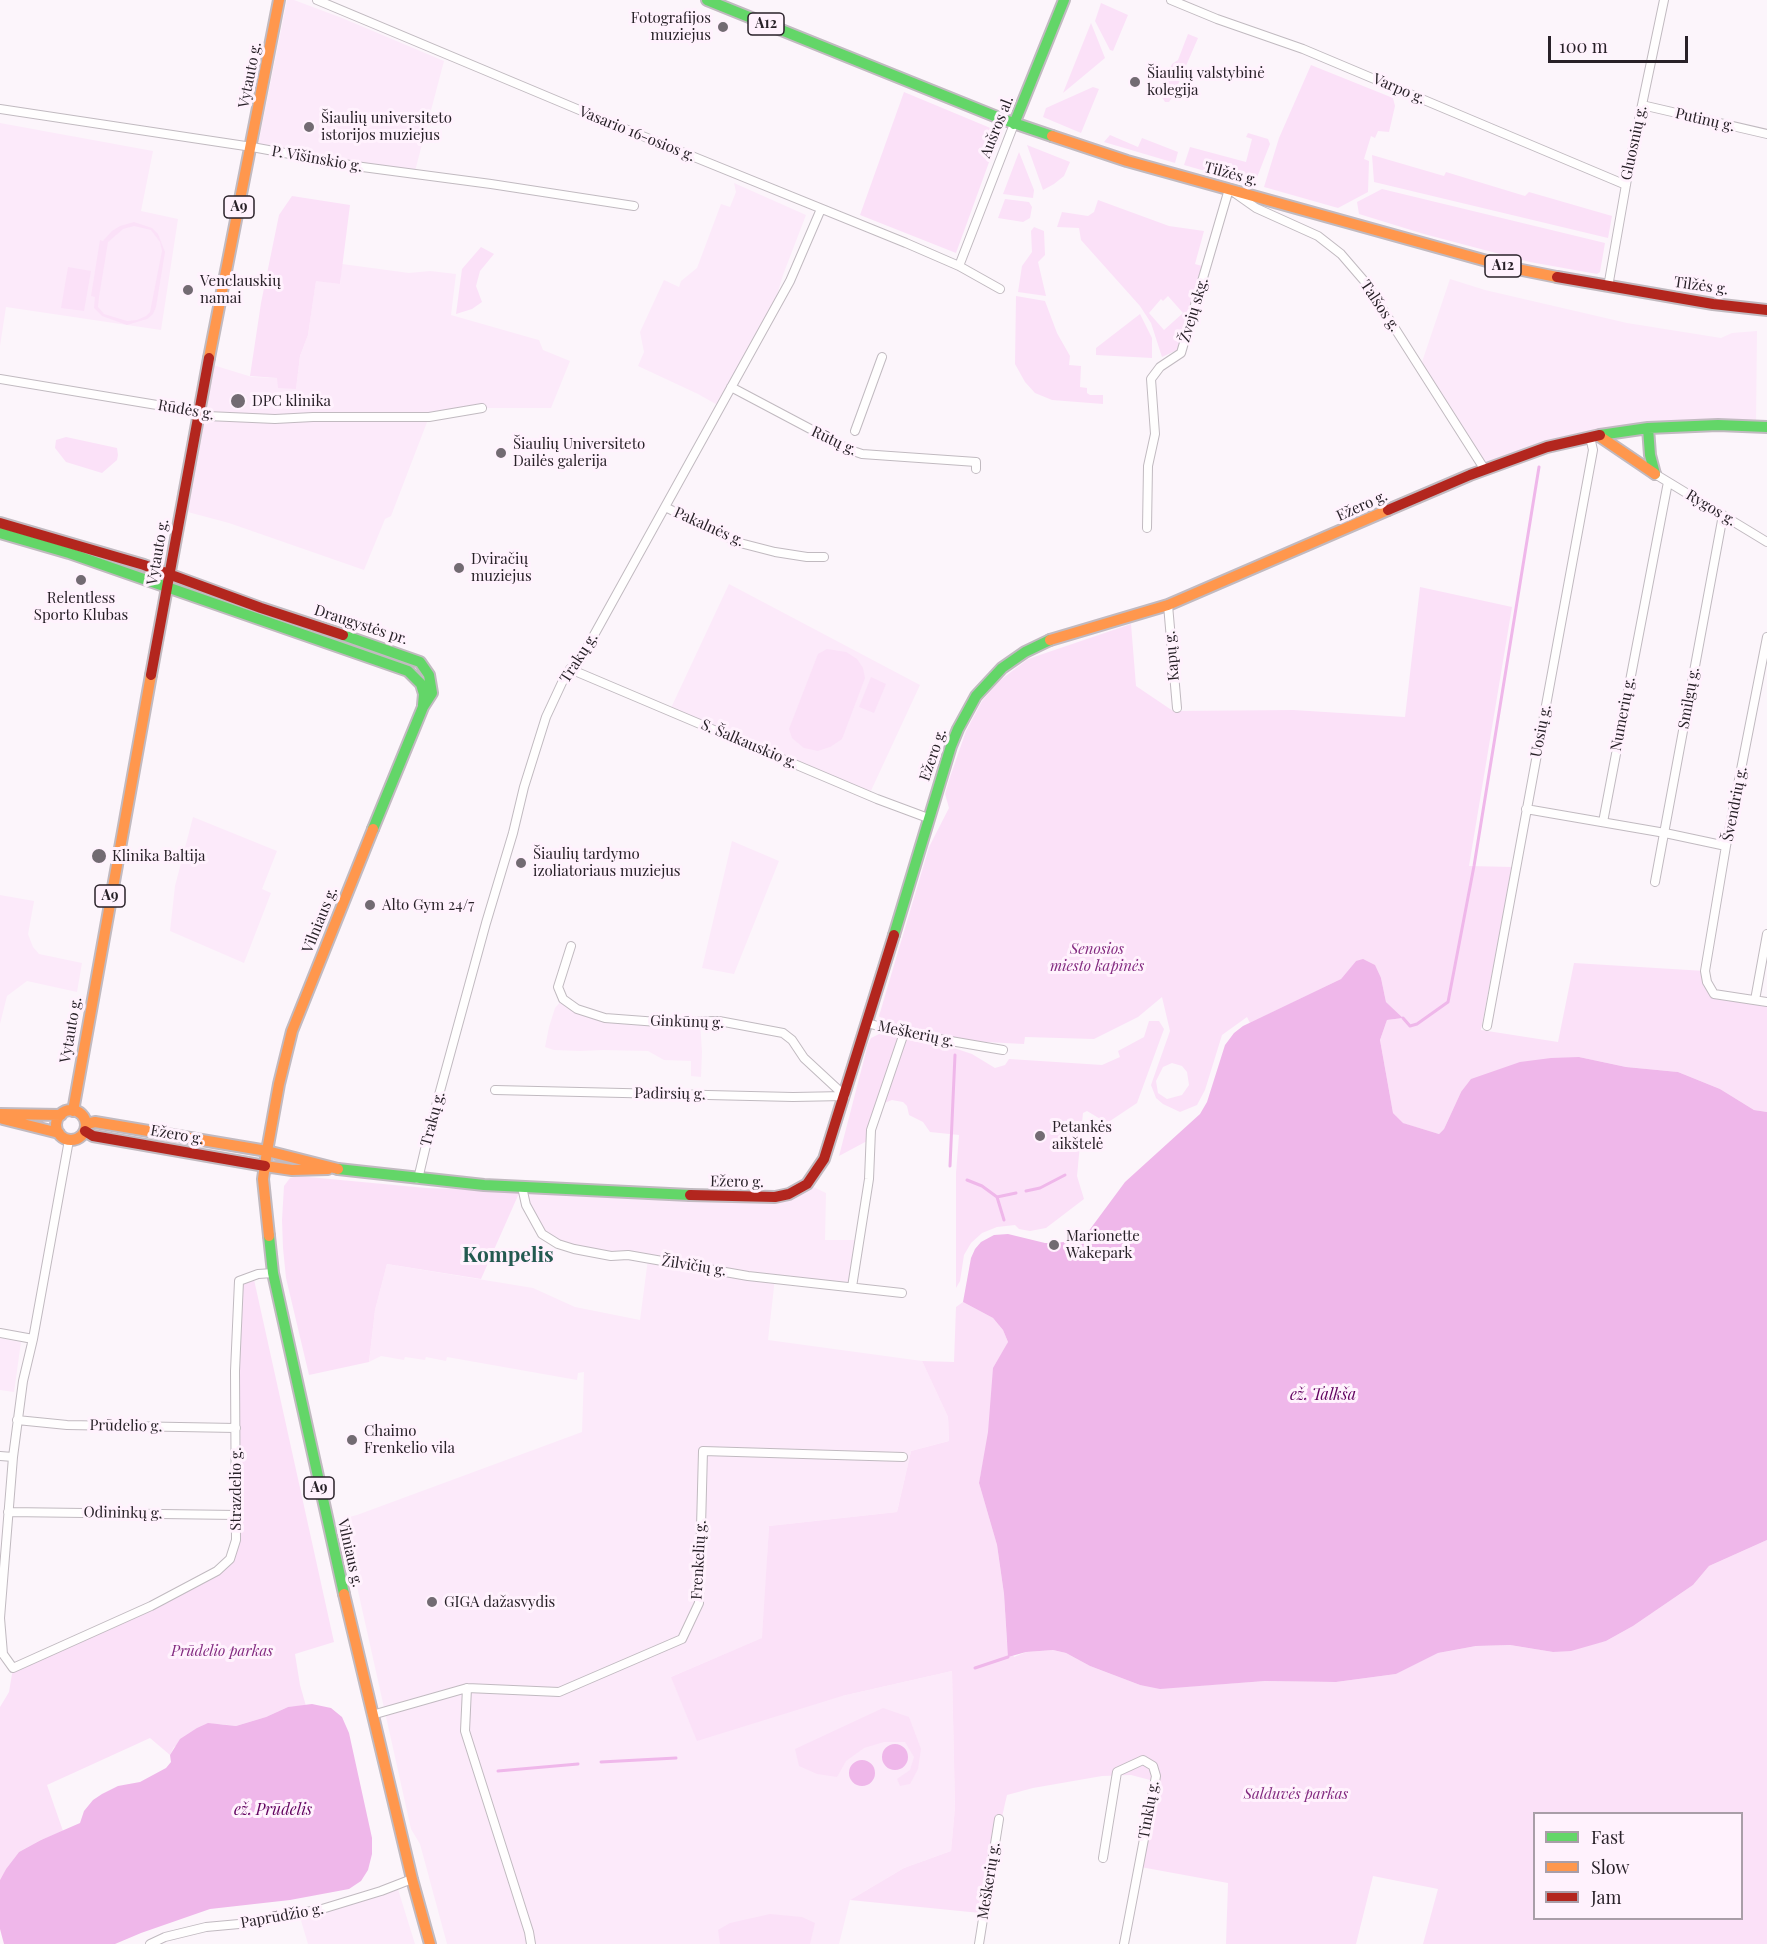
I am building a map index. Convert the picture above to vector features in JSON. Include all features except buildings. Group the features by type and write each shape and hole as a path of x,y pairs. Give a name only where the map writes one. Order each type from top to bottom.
{"main road":[{"name":"Vytauto g.","path":"73,1110 198,413 279,0"},
{"name":"Tilžės g.","path":"706,0 1014,124 1127,161 1512,268 1608,287 1767,310"},
{"name":"Aušros al.","path":"1014,124 1064,0"},
{"name":"Ežero g.","path":"340,1169 292,1170 265,1166 93,1136 86,1127 95,1122 267,1151 340,1169 418,1179 522,1187 744,1198 776,1197 789,1194 807,1184 819,1168 827,1150 928,818 958,729 976,696 1002,668 1025,652 1056,637 1168,605 1485,470 1547,447 1594,436 1648,428 1718,425 1767,427"},
{"path":"1648,428 1650,455 1655,474"},
{"path":"1594,436 1655,474"},
{"name":"Draugystės pr.","path":"0,523 169,574 420,662 432,684 432,693 423,707"},
{"name":"Draugystės pr.","path":"0,533 69,553 167,586 408,671 421,684 424,694 423,707"},
{"name":"Vilniaus g.","path":"267,1151 279,1084 292,1031 423,707"},
{"path":"73,1110 84,1118 86,1127 76,1140 69,1140 48,1128 0,1116 61,1114 73,1110"},
{"path":"58,1133 56,1127 61,1114"},
{"name":"A9","path":"265,1166 267,1151"},
{"name":"Vilniaus g.","path":"265,1166 263,1179 273,1273 304,1420 372,1715 430,1944"}],"street":[{"name":"Vasario 16-osios g.","path":"317,0 958,266 1000,290"},
{"name":"Varpo g.","path":"1171,0 1217,19 1303,49 1625,189"},
{"name":"Gluosnių g.","path":"1608,287 1625,189 1664,0"},
{"name":"Putinų g.","path":"1642,105 1767,134"},
{"name":"P. Višinskio g.","path":"0,110 252,147 365,168 634,206"},
{"name":"Aušros al.","path":"958,266 1014,124"},
{"name":"Talšos g.","path":"1229,189 1256,208 1318,236 1341,254 1366,283 1485,470"},
{"name":"Žvejų skg.","path":"1147,528 1148,466 1155,435 1151,380 1160,367 1181,353 1229,189"},
{"name":"Trakų g.","path":"418,1179 486,923 546,717 566,674 578,664 790,281 821,209"},
{"path":"855,430 882,357"},
{"name":"Rūdės g.","path":"0,379 207,416 275,420 313,417 429,417 482,408"},
{"name":"Rūtų g.","path":"731,387 849,450 862,454 976,462 976,469"},
{"name":"Uosių g.","path":"1488,1026 1594,436"},
{"name":"Rygos g.","path":"1655,474 1767,542"},
{"name":"Numerių g.","path":"1603,822 1668,482"},
{"name":"Pakalnės g.","path":"665,507 740,543 785,554 824,557"},
{"name":"Smilgų g.","path":"1655,882 1722,515"},
{"name":"Kapų g.","path":"1168,605 1177,708"},
{"name":"Švendrių g.","path":"1755,1000 1714,994 1707,982 1705,970 1726,846 1767,637"},
{"name":"S. Šalkauskio g.","path":"570,669 928,818"},
{"path":"1526,808 1726,846"},
{"path":"1767,934 1755,1000 1767,1002"},
{"name":"Ginkūnų g.","path":"571,946 558,987 563,999 577,1010 604,1018 658,1022 719,1021 783,1033 792,1040 804,1058 845,1096"},
{"name":"Meškerių g.","path":"867,1023 904,1033 1003,1050"},
{"path":"852,1287 869,1179 871,1130 904,1033"},
{"name":"Padirsių g.","path":"495,1090 845,1096"},
{"path":"9,1512 13,1457 23,1381 33,1339 69,1140"},
{"name":"Žilvičių g.","path":"522,1187 526,1205 542,1234 558,1244 573,1249 611,1256 628,1255 748,1276 902,1293"},
{"name":"Strazdelio g.","path":"9,1512 0,1618 3,1654 13,1668 151,1606 217,1571 230,1559 236,1540 235,1371 239,1281 258,1274 273,1273"},
{"path":"0,1333 33,1339"},
{"name":"Prūdelio g.","path":"17,1420 68,1425 236,1428"},
{"name":"Frenkelių g.","path":"372,1715 467,1688 559,1692 682,1639 699,1603 703,1451 903,1457"},
{"path":"0,1456 13,1457"},
{"name":"Odininkų g.","path":"9,1512 237,1515"},
{"path":"467,1688 465,1731 531,1944"},
{"name":"Tinklų g.","path":"1102,1858 1117,1772 1143,1760 1152,1766 1156,1776 1124,1944"},
{"name":"Meškerių g.","path":"979,1944 999,1819"},
{"name":"Paprūdžio g.","path":"150,1944 165,1937 207,1927 250,1923 322,1909 412,1879"}],"shaded area":[{"path":"287,0 294,0 342,18 444,61 415,171 258,145"},
{"path":"0,123 153,151 141,211 178,219 161,330 6,307 0,346"},
{"path":"734,183 806,215 783,275 771,315 721,407 638,366 644,352 640,332 664,280 679,287 681,281 697,268 721,204 730,207 736,192"},
{"path":"342,264 409,273 430,271 456,274 451,315 539,340 543,350 570,361 551,408 482,408 429,417 391,516 385,519 364,570 229,523 184,511 213,365 252,377 278,378 296,388 300,356 308,335 316,280 340,284"},
{"path":"1450,279 1485,290 1627,323 1721,338 1732,333 1757,331 1756,426 1599,436 1485,470 1420,368"},
{"path":"729,584 920,685 869,795 670,710"},
{"path":"193,817 277,851 262,889 271,893 244,963 170,931 175,886"},
{"path":"732,841 779,861 734,974 702,968"},
{"path":"0,895 34,901 28,934 33,947 39,954 82,963 77,992 27,981 7,996 0,1024"},
{"path":"563,999 592,1016 700,1021 701,1077 691,1076 691,1061 664,1060 648,1051 554,1050 545,1047 555,1008"},
{"path":"807,1184 826,1193 825,1240 859,1240 852,1287 775,1278 768,1340 922,1361 948,1417 949,1441 911,1451 897,1512 769,1526 763,1638 671,1677 842,1696 952,1671 955,1807 951,1851 904,1868 850,1900 839,1944 447,1944 420,1844 411,1829 342,1519 582,1432 584,1372 578,1373 577,1380 447,1357 446,1361 426,1357 425,1360 405,1357 404,1360 381,1356 369,1362 375,1310 387,1264 533,1288 575,1307 640,1320 648,1259 585,1251 542,1234 522,1187 753,1198"},
{"path":"0,1338 21,1342 14,1392 0,1390"},
{"path":"397,1886 415,1944 308,1944 299,1914"}],"green space":[{"path":"1101,3 1128,15 1113,51 1110,50 1095,21"},
{"path":"1091,23 1105,58 1063,93"},
{"path":"1188,34 1198,38 1173,96 1169,102 1165,102 1160,94 1172,64 1178,60"},
{"path":"1311,65 1393,98 1395,106 1389,132 1378,131 1375,138 1371,136 1364,159 1369,161 1368,192 1338,208 1264,187 1279,138"},
{"path":"1093,87 1099,89 1081,133 1043,117 1046,108"},
{"path":"904,92 1000,132 956,253 860,215"},
{"path":"1248,133 1268,139 1270,144 1254,185 1184,165 1190,147 1246,162 1252,139 1246,137"},
{"path":"1110,135 1138,147 1142,138 1178,152 1175,163 1104,142"},
{"path":"1027,145 1070,162 1064,176 1043,190"},
{"path":"1019,152 1034,190 1033,198 1003,194"},
{"path":"1372,155 1444,176 1446,172 1525,196 1529,192 1612,216 1608,238 1374,182"},
{"path":"1382,189 1605,243 1600,272 1597,274 1530,262 1359,214 1357,202"},
{"path":"292,196 350,205 340,284 316,281 308,335 300,356 296,389 278,388 277,378 250,376 261,303 279,215"},
{"path":"1005,199 1029,202 1032,207 1030,218 1023,222 998,218"},
{"path":"1098,200 1169,226 1204,231 1195,264 1202,266 1177,350 1162,357 1151,323 1140,306 1081,240 1079,228 1057,227 1062,212 1088,216 1094,212","holes":["1168,296 1183,313 1164,330 1149,313 1161,299 1163,301"]},
{"path":"134,222 152,228 158,234 165,252 153,314 147,319 127,325 102,316 94,308 95,297 91,296 100,240 103,241 120,226","holes":["134,226 151,230 160,242 162,251 150,312 137,320 127,321 104,314 98,307 108,242 123,229"]},
{"path":"1034,227 1044,231 1045,255 1038,262 1046,296 1018,292 1022,266 1032,252 1031,231"},
{"path":"481,247 494,254 480,271 476,286 482,302 472,309 456,314 462,269"},
{"path":"68,267 91,271 84,311 61,308"},
{"path":"1016,296 1045,301 1057,333 1070,356 1069,365 1081,366 1080,387 1087,388 1087,393 1090,395 1103,395 1103,404 1052,400 1035,393 1025,382 1015,364"},
{"path":"1140,314 1152,338 1152,358 1096,355 1096,348"},
{"path":"66,437 117,448 117,460 102,473 66,462 55,448 56,440"},
{"name":"Senosios miesto kapinės","path":"1420,587 1512,607 1469,866 1512,867 1481,1030 1558,1042 1574,963 1705,971 1714,994 1767,1002 1767,1112 1754,1110 1720,1089 1678,1072 1626,1067 1579,1057 1461,1092 1444,1129 1439,1134 1402,1123 1393,1113 1380,1040 1387,1020 1403,1018 1386,1002 1381,978 1356,961 1341,979 1250,1023 1247,1017 1222,1035 1205,1090 1197,1105 1180,1112 1156,1098 1151,1085 1170,1031 1162,997 1138,1017 1094,1039 1025,1037 1024,1044 966,1041 917,1032 882,1021 879,1016 929,847 949,808 945,794 966,731 982,701 999,681 1028,659 1131,624 1136,686 1173,711 1293,710 1405,717","holes":["1172,1063 1182,1066 1187,1072 1189,1085 1182,1095 1167,1099 1158,1093 1156,1081 1163,1067"]},
{"path":"827,649 846,652 857,659 863,668 865,678 842,739 818,751 804,748 792,738 789,729 818,654"},
{"path":"871,677 886,684 874,713 859,707"},
{"path":"1149,1021 1159,1021 1164,1029 1137,1103 1107,1123 1087,1111 1083,1113 1077,1176 1084,1199 1046,1228 1030,1231 1019,1229 1015,1225 997,1227 982,1233 971,1243 964,1255 960,1281 956,1288 956,1173 959,1135 930,1132 923,1122 909,1115 907,1106 903,1102 892,1100 874,1107 867,1141 839,1156 868,1044 871,1038 883,1032 957,1049 972,1054 995,1068 1005,1065 1009,1059 1102,1065 1120,1057 1118,1051 1144,1037"},
{"path":"298,1176 426,1188 520,1191 481,1279 387,1264 375,1310 369,1362 309,1375 286,1278 283,1248 284,1186 290,1178"},
{"name":"Prūdelio parkas","path":"253,1275 334,1642 295,1654 306,1706 288,1707 266,1717 236,1726 220,1724 174,1747 170,1755 150,1738 47,1785 63,1831 19,1852 0,1880 0,1707 9,1692 13,1668 217,1571 230,1559 236,1540 239,1281"},
{"name":"Salduvės parkas","path":"963,1302 993,1318 1003,1330 1008,1342 979,1483 997,1545 1004,1594 1007,1643 1014,1657 1026,1652 1053,1650 1066,1653 1090,1666 1140,1685 1180,1687 1265,1681 1336,1682 1396,1674 1438,1653 1476,1646 1510,1645 1553,1652 1606,1641 1633,1626 1693,1585 1709,1566 1767,1540 1767,1944 1423,1944 1438,1889 1373,1876 1356,1944 1226,1944 1228,1883 1135,1866 1150,1780 1131,1775 1102,1776 1007,1795 980,1913 850,1900 904,1868 951,1851 955,1807 952,1671 842,1696 697,1741 671,1677 762,1638 769,1526 897,1512 911,1451 949,1441 948,1417 922,1361 954,1362 956,1307"},
{"path":"883,1708 909,1717 921,1749 918,1769 910,1784 900,1786 897,1779 910,1770 914,1757 905,1742 884,1742 864,1748 846,1761 837,1777 817,1774 799,1766 795,1749"},
{"path":"770,1914 802,1917 815,1923 810,1944 720,1944 718,1930 730,1923"}],"water":[{"name":"ež. Talkša","path":"1363,959 1375,965 1381,978 1386,1002 1403,1018 1387,1020 1380,1040 1393,1113 1403,1123 1439,1134 1444,1129 1461,1092 1471,1079 1520,1062 1579,1057 1626,1067 1678,1072 1720,1089 1754,1110 1767,1112 1767,1540 1709,1566 1693,1585 1633,1626 1606,1641 1571,1651 1553,1652 1510,1645 1476,1646 1438,1653 1396,1674 1336,1682 1265,1681 1160,1689 1140,1685 1090,1666 1066,1653 1053,1650 1026,1652 1008,1657 1004,1594 997,1545 979,1483 988,1432 993,1368 1008,1342 1003,1330 993,1318 963,1302 971,1258 975,1249 981,1242 994,1235 1008,1234 1054,1243 1064,1242 1088,1232 1125,1182 1200,1114 1207,1102 1225,1045 1234,1033 1243,1026 1341,979 1356,961"},
{"name":"ež. Prūdelis","path":"312,1704 331,1708 342,1717 349,1733 372,1838 372,1854 368,1870 361,1881 349,1889 290,1900 210,1909 115,1944 4,1944 0,1929 0,1880 19,1852 80,1823 84,1811 93,1800 102,1794 118,1786 140,1782 166,1768 171,1762 170,1755 180,1739 197,1728 208,1723 236,1726 266,1717 288,1707"},
{"path":"895,1744 904,1748 908,1757 904,1766 895,1770 886,1766 882,1757 886,1748"},
{"path":"862,1760 871,1764 875,1773 871,1782 862,1786 853,1782 849,1773 853,1764"}],"waterway":[{"path":"1403,1018 1410,1026 1417,1024 1448,1002 1474,866 1539,467"},
{"path":"950,1166 955,1055"},
{"path":"1026,1191 1040,1188 1065,1175"},
{"path":"967,1180 982,1186 997,1197 1004,1220"},
{"path":"997,1197 1016,1193"},
{"path":"975,1668 1008,1657"},
{"path":"601,1762 676,1758"},
{"path":"498,1771 578,1764"}],"traffic: fast":[{"path":"707,0 1002,119 1052,136"},
{"path":"1014,124 1064,0"},
{"path":"1600,435 1648,428 1718,425 1767,427"},
{"path":"1648,428 1650,455 1655,474"},
{"path":"0,533 69,553 408,671 421,684 424,694 423,705"},
{"path":"343,635 420,662 429,675 432,693 423,707 373,829"},
{"path":"894,935 958,729 976,696 1002,668 1025,652 1050,640"},
{"path":"338,1169 484,1185 690,1195"},
{"path":"269,1236 273,1273 344,1594"}],"traffic: slow":[{"path":"209,358 279,0"},
{"path":"1052,136 1127,161 1512,268 1557,277"},
{"path":"1599,436 1655,474"},
{"path":"1050,640 1168,605 1388,510"},
{"path":"73,1111 151,675"},
{"path":"338,1169 267,1151 279,1084 292,1031 373,829"},
{"path":"71,1110 77,1111 85,1119 86,1125 85,1131 77,1139 71,1140 65,1139 57,1131 56,1125 57,1119 65,1111 71,1110"},
{"path":"0,1114 61,1115"},
{"path":"3,1119 59,1133"},
{"path":"86,1124 95,1122 267,1151 263,1179 269,1236"},
{"path":"265,1166 292,1170 328,1169"},
{"path":"344,1594 412,1879 430,1944"}],"traffic: jam":[{"path":"1557,277 1713,304 1767,310"},
{"path":"151,675 209,358"},
{"path":"1388,510 1470,475 1547,447 1600,435"},
{"path":"0,523 144,565 343,635"},
{"path":"690,1195 775,1197 789,1194 807,1184 824,1159 894,935"},
{"path":"85,1131 93,1136 265,1166"}],"place":[{"name":"Fotografijos muziejus","path":"723,27"},
{"name":"Šiaulių valstybinė kolegija","path":"1135,82"},
{"name":"Šiaulių universiteto istorijos muziejus","path":"309,127"},
{"name":"Venclauskių namai","path":"188,290"},
{"name":"DPC klinika","path":"238,401"},
{"name":"Šiaulių Universiteto Dailės galerija","path":"501,453"},
{"name":"Dviračių muziejus","path":"459,568"},
{"name":"Relentless Sporto Klubas","path":"81,580"},
{"name":"Klinika Baltija","path":"99,856"},
{"name":"Šiaulių tardymo izoliatoriaus muziejus","path":"521,863"},
{"name":"Alto Gym 24/7","path":"370,905"},
{"name":"Petankės aikštelė","path":"1040,1136"},
{"name":"Marionette Wakepark","path":"1054,1245"},
{"name":"Chaimo Frenkelio vila","path":"352,1440"},
{"name":"GIGA dažasvydis","path":"432,1602"}],"district":[{"name":"Kompelis","path":"508,1255"}]}
